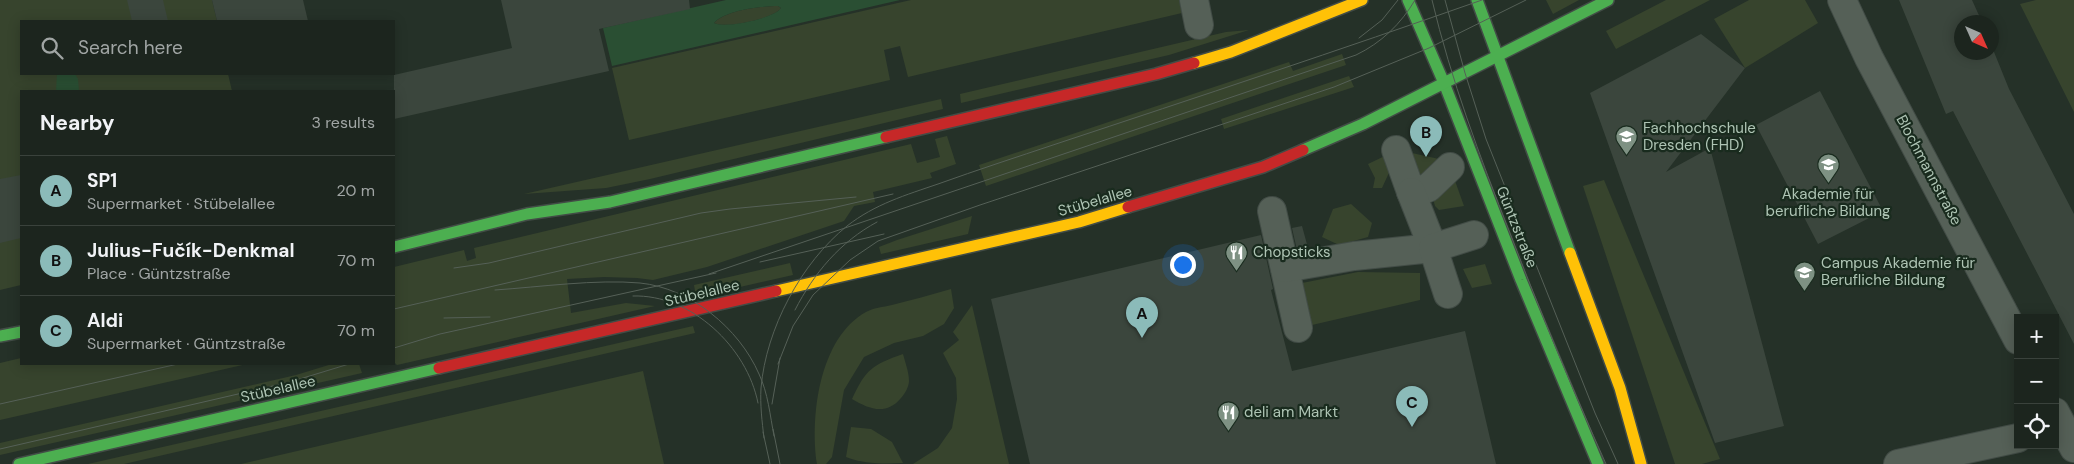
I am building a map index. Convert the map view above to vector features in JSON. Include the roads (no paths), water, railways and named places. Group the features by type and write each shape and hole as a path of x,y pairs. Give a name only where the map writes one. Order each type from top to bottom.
{"main road":[{"path":"395,247 528,214 610,202 1156,74 1231,52 1362,0"},
{"name":"Güntzstraße","path":"1408,0 1444,83 1521,280 1598,464"},
{"path":"1478,0 1620,388 1641,464"},
{"name":"Stübelallee","path":"19,464 1079,222 1263,167 1380,116 1608,0"},
{"path":"0,336 20,332"}],"street":[{"name":"Blochmannstraße","path":"1842,0 1869,58 2014,332"},
{"path":"1396,150 1433,248 1448,294"},
{"path":"1411,192 1428,188 1450,167"},
{"path":"1272,211 1298,328"},
{"path":"1285,268 1354,256 1433,248 1474,235"},
{"path":"1898,464 2014,439"}],"tram line":[{"path":"1359,38 1382,20 1398,0"},
{"path":"709,274 1356,55 1374,45 1390,32 1415,0"},
{"path":"1432,0 1457,89 1488,176 1521,262 1606,464"},
{"path":"1445,0 1486,139 1595,413 1618,464"},
{"path":"764,438 761,388 764,366 778,321 801,278 815,259 830,241 858,218 880,206 914,192 1482,0"},
{"path":"778,364 793,326 813,295 850,260 878,241 1334,87 1429,48 1526,0"},
{"path":"395,309 893,194"},
{"path":"454,268 489,263 701,213 856,197"},
{"path":"795,310 802,296 829,260 851,239 877,222"},
{"path":"760,262 884,234"},
{"path":"395,348 440,334 716,273"},
{"path":"495,290 623,282 659,286 677,293 711,313 726,326 750,357 765,389 774,436"},
{"path":"633,296 655,298 675,304 695,314 713,328 729,344 742,362 752,382 758,403"},
{"path":"444,318 490,317"},
{"path":"772,404 780,358"},
{"path":"0,404 174,365"},
{"path":"0,449 290,382 346,365"},
{"path":"773,429 780,464"},
{"path":"763,432 770,464"}],"place":[{"name":"Fachhochschule Dresden (FHD)","path":"1627,156"},
{"name":"Julius-Fučík-Denkmal","path":"1426,157"},
{"name":"Akademie für berufliche Bildung","path":"1828,184"},
{"name":"Chopsticks","path":"1237,271"},
{"name":"Campus Akademie für Berufliche Bildung","path":"1805,291"},
{"name":"SP1","path":"1142,338"},
{"name":"Aldi","path":"1412,427"},
{"name":"deli am Markt","path":"1228,431"}]}
